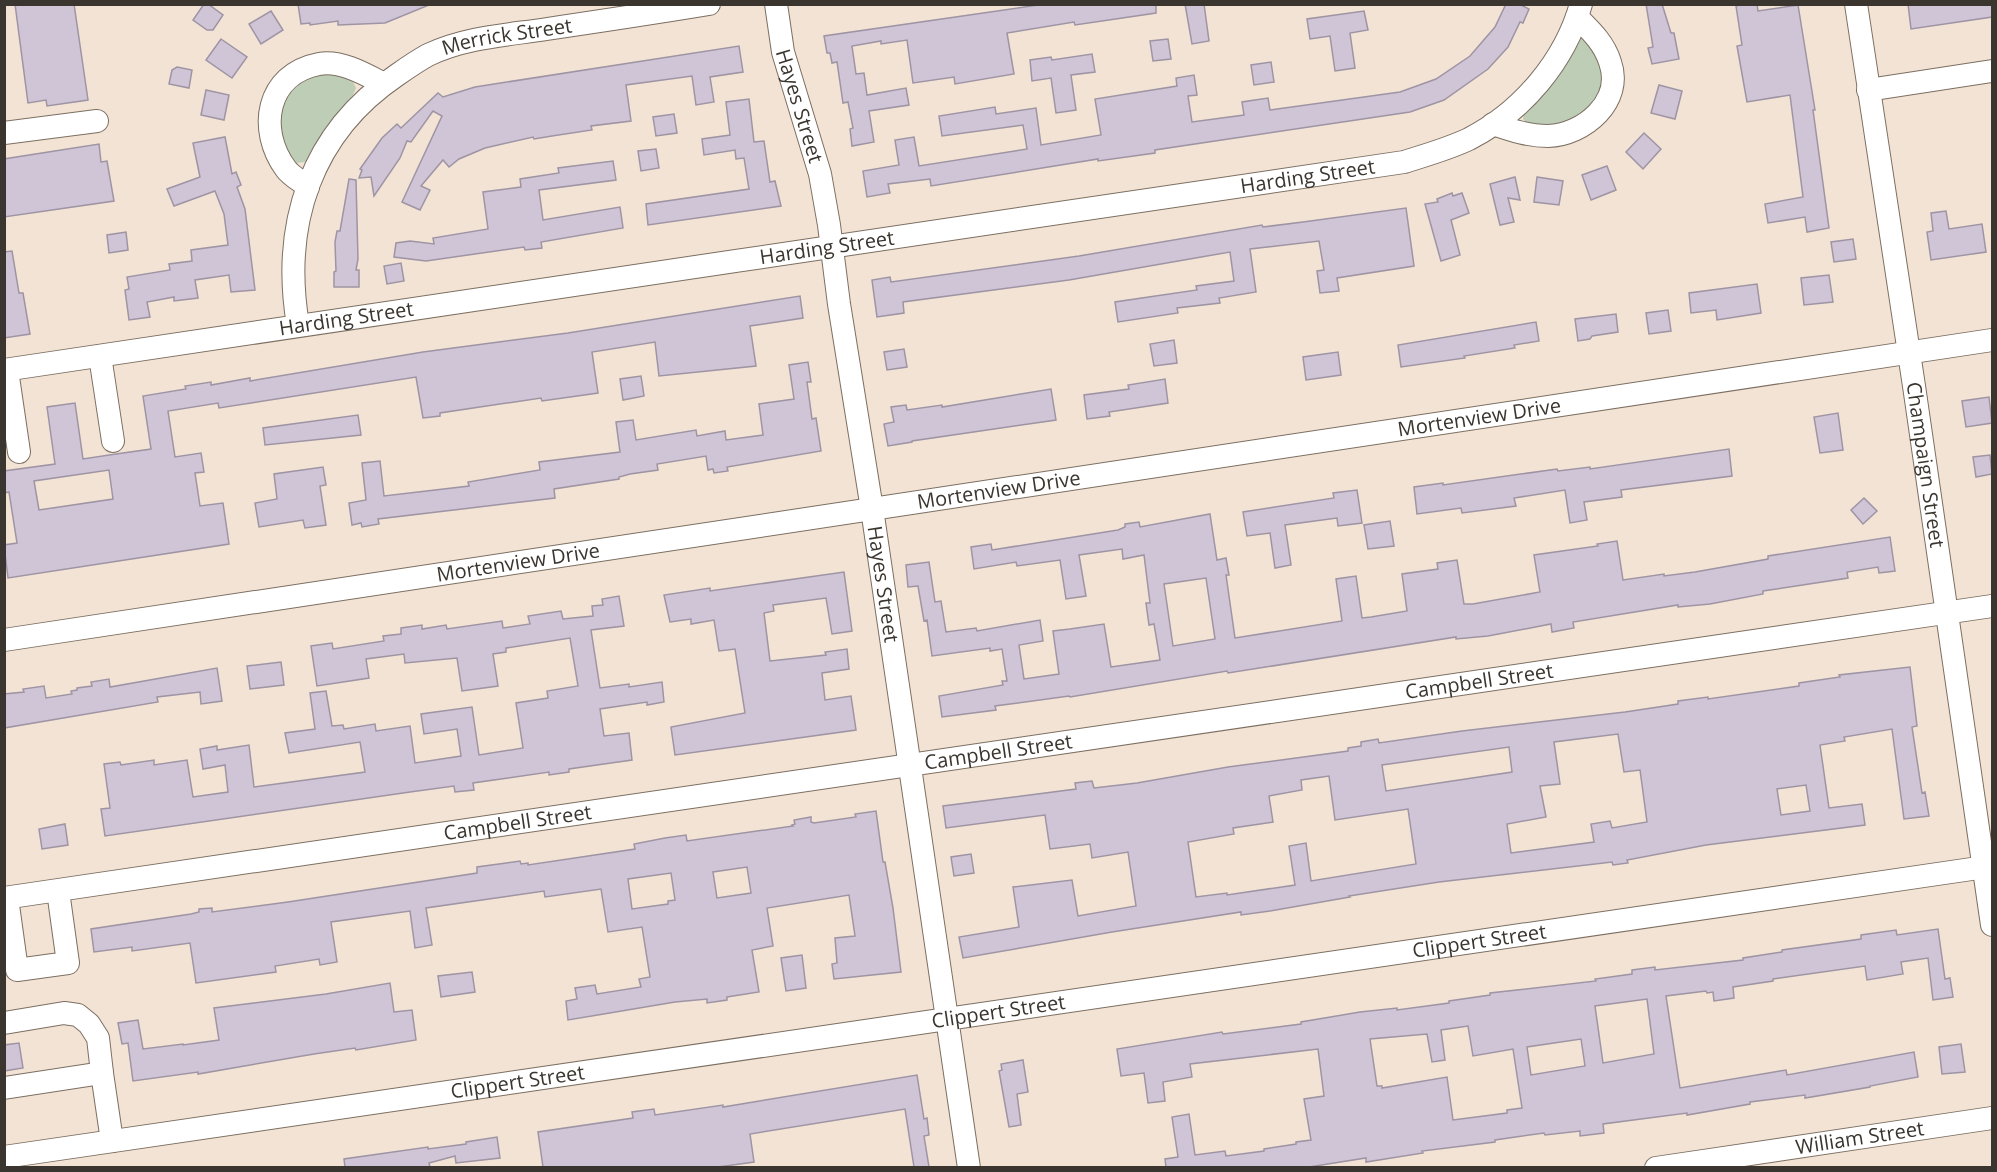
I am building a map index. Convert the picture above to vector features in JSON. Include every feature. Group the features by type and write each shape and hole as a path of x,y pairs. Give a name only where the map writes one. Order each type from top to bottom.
{"street":[{"name":"Merrick Street","path":"298,325 293,280 294,242 308,187 321,156 336,133 355,110 384,84 428,55 464,42 709,4"},
{"name":"Hayes Street","path":"776,4 783,52 820,174 833,248 839,304 872,509 969,1167"},
{"name":"Champaign Street","path":"1856,4 1947,613 1988,866 1992,925"},
{"path":"1493,124 1523,134 1549,136 1574,131 1593,118 1606,103 1612,84 1611,64 1600,40 1579,11"},
{"name":"Harding Street","path":"6,370 1404,162 1441,151 1470,138 1493,124 1530,93 1559,56 1579,11"},
{"path":"308,187 287,170 274,147 269,120 275,92 293,73 320,64 353,68 384,84"},
{"path":"1868,90 1992,71"},
{"path":"4,133 97,121"},
{"name":"Mortenview Drive","path":"4,640 1992,340"},
{"path":"100,356 113,441"},
{"path":"6,370 20,452"},
{"name":"Campbell Street","path":"6,898 1992,606"},
{"name":"Clippert Street","path":"4,1156 37,1160 112,1141 1988,866"},
{"path":"6,898 17,970 68,963 58,891"},
{"path":"4,1023 64,1013 78,1015 89,1024 98,1038 112,1141"},
{"path":"4,1088 102,1073"},
{"name":"William Street","path":"1656,1167 1992,1118"}],"green space":[{"path":"1584,36 1606,72 1595,110 1559,129 1527,124 1523,119 1524,113 1579,39"},
{"path":"321,74 338,74 353,82 356,88 353,95 323,131 305,162 296,163 282,144 278,122 280,110 290,90 299,82"}],"building":[{"path":"15,4 74,4 88,100 47,106 46,100 28,103"},
{"path":"204,4 208,4 223,15 213,30 207,30 193,20"},
{"path":"298,4 429,5 385,23 338,25 338,21 310,25 310,23 301,24"},
{"path":"1045,4 1156,4 1156,13 1075,25 1074,22 1007,33 1014,74 955,84 954,77 913,83 907,40 881,44 881,41 852,46 856,74 864,73 867,95 906,88 909,105 869,111 874,142 852,146 850,129 853,128 848,102 843,103 837,62 832,63 830,53 827,53 824,36"},
{"path":"1185,4 1204,4 1209,41 1192,44"},
{"path":"1506,4 1519,4 1529,9 1508,47 1488,69 1444,100 1410,112 931,186 930,179 888,184 890,193 867,197 863,171 899,165 895,140 914,137 919,166 1027,149 1023,125 942,136 939,116 995,107 996,114 1036,108 1041,145 1101,135 1095,99 1177,86 1176,78 1194,75 1197,95 1188,96 1192,122 1244,115 1242,102 1268,98 1270,110 1400,92 1436,79 1470,56 1495,27"},
{"path":"1646,4 1662,4 1671,33 1674,33 1679,59 1652,64 1648,48 1653,47"},
{"path":"1757,4 1758,11 1798,5 1815,110 1813,110 1829,228 1807,232 1805,217 1768,223 1765,204 1803,197 1790,95 1747,102 1737,46 1742,45 1736,6"},
{"path":"1908,4 1992,4 1992,17 1911,29"},
{"path":"271,11 283,30 261,44 249,24"},
{"path":"1364,11 1368,30 1350,33 1355,68 1335,71 1330,36 1310,39 1307,19"},
{"path":"221,39 247,57 232,78 206,60"},
{"path":"1168,39 1171,59 1153,61 1150,41"},
{"path":"739,46 743,72 710,77 714,102 696,105 692,76 626,85 631,121 591,126 592,130 534,139 533,137 485,148 459,159 449,167 443,160 421,186 430,190 420,210 402,202 442,116 433,111 411,142 407,141 400,158 374,196 371,177 359,178 362,170 360,169 382,138 397,124 401,128 438,93 443,97 475,87"},
{"path":"1092,54 1095,72 1071,75 1076,110 1056,113 1051,78 1032,81 1030,60 1051,57 1052,60"},
{"path":"1271,62 1274,82 1254,85 1251,65"},
{"path":"177,67 192,70 189,88 169,84 172,70"},
{"path":"1659,85 1682,91 1675,119 1651,113"},
{"path":"206,90 229,95 224,120 201,115"},
{"path":"749,99 754,142 764,141 770,182 775,181 781,206 648,225 646,204 749,189 744,158 736,159 735,150 704,155 702,139 730,135 726,102"},
{"path":"674,114 677,133 656,136 653,117"},
{"path":"1644,133 1661,149 1643,169 1626,152"},
{"path":"225,137 232,174 236,172 241,185 237,187 245,209 255,290 231,292 229,275 195,280 198,298 174,301 174,297 147,302 150,317 129,320 125,290 129,289 127,277 170,270 169,264 192,261 191,250 228,245 224,214 215,191 174,206 167,189 200,177 193,143"},
{"path":"99,144 101,162 107,161 114,201 4,217 4,159"},
{"path":"656,149 659,168 641,171 638,151"},
{"path":"613,161 616,180 539,190 543,220 620,207 623,228 541,242 542,248 525,250 524,247 426,261 394,257 396,243 410,241 434,244 433,238 488,229 483,192 521,187 520,179 559,173 558,168"},
{"path":"1607,166 1616,190 1591,200 1582,175"},
{"path":"1515,177 1520,200 1508,198 1514,222 1500,225 1490,184"},
{"path":"1537,177 1563,181 1559,205 1534,202"},
{"path":"349,179 356,180 358,259 356,270 359,270 359,287 334,287 335,242 337,231 340,231"},
{"path":"1452,193 1453,196 1462,193 1469,213 1451,220 1460,255 1441,261 1425,204 1438,202 1437,199"},
{"path":"1406,208 1414,266 1337,278 1339,291 1320,293 1317,271 1324,270 1319,241 1250,249 1256,292 1219,298 1220,303 1177,308 1178,313 1118,322 1115,302 1197,290 1196,286 1234,281 1230,252 1069,280 903,302 904,313 877,317 872,280 890,277 891,282 1079,256 1262,225 1263,227"},
{"path":"1946,211 1949,229 1982,224 1986,252 1931,260 1927,232 1933,231 1931,213"},
{"path":"126,232 128,250 109,253 107,235"},
{"path":"1853,239 1856,259 1834,262 1831,242"},
{"path":"12,251 19,293 23,293 30,334 4,338 4,252"},
{"path":"401,263 404,281 387,284 384,266"},
{"path":"1829,275 1833,302 1804,305 1801,278"},
{"path":"1757,284 1761,313 1717,320 1716,310 1691,313 1689,293"},
{"path":"800,296 803,318 750,326 756,366 659,376 655,342 592,352 598,393 542,401 541,398 440,413 440,416 423,418 416,377 219,408 218,403 168,411 175,457 201,453 204,472 195,473 200,506 223,503 229,544 8,578 4,545 17,543 9,492 4,493 4,471 55,464 47,407 75,403 83,459 151,449 143,396 186,389 185,386 211,382 211,385 250,378 250,381 423,352 568,333","holes":["109,470 113,499 39,510 34,481"]},
{"path":"1668,310 1671,331 1649,334 1646,313"},
{"path":"1616,314 1618,332 1592,336 1590,339 1578,341 1575,319"},
{"path":"1536,322 1539,341 1514,345 1515,348 1464,356 1465,358 1401,367 1398,345"},
{"path":"1174,340 1177,363 1154,366 1150,344"},
{"path":"904,349 907,367 887,370 884,352"},
{"path":"1338,352 1341,375 1306,380 1303,357"},
{"path":"808,362 811,382 807,382 812,419 816,418 821,451 727,467 728,471 714,473 713,469 708,470 706,456 657,464 658,470 630,474 619,477 619,479 554,489 555,498 378,519 379,524 362,527 361,523 352,525 349,503 366,500 362,463 380,461 384,496 469,486 468,482 540,470 539,462 620,452 616,422 633,420 636,440 696,430 697,436 725,431 726,440 763,435 759,404 794,399 789,365"},
{"path":"641,376 644,396 623,400 620,379"},
{"path":"1165,379 1168,403 1109,412 1110,416 1087,419 1084,395 1129,389 1128,385"},
{"path":"1051,389 1056,420 888,446 884,424 894,422 891,407 906,405 907,410 942,405 942,407"},
{"path":"1989,397 1992,423 1966,427 1962,401"},
{"path":"1838,413 1843,450 1820,453 1814,417"},
{"path":"358,415 361,435 265,445 263,428"},
{"path":"1729,449 1732,476 1621,490 1622,497 1584,502 1587,520 1570,523 1565,490 1514,498 1516,506 1462,513 1461,508 1417,514 1414,487 1557,469 1558,471 1590,467 1590,469"},
{"path":"1990,455 1992,474 1976,477 1973,457"},
{"path":"323,467 326,485 320,486 326,525 305,528 303,520 259,527 255,503 277,499 274,474"},
{"path":"1357,490 1362,523 1338,526 1337,518 1285,525 1291,565 1275,568 1270,533 1247,536 1243,512 1334,498 1333,493"},
{"path":"1864,498 1877,511 1863,524 1851,510"},
{"path":"1210,514 1217,560 1226,558 1229,575 1226,575 1235,638 1342,621 1336,579 1356,576 1362,618 1371,617 1407,611 1402,574 1438,569 1437,563 1457,560 1464,604 1473,604 1540,592 1534,555 1617,541 1623,580 1695,572 1768,559 1768,556 1890,537 1895,571 1879,573 1878,567 1847,572 1848,578 1763,591 1763,594 1710,604 1678,607 1678,605 1573,622 1574,628 1552,632 1551,624 1488,636 1456,639 1456,637 1070,697 995,706 996,710 942,717 939,696 1003,685 1002,681 1007,681 1002,649 990,651 990,648 932,656 927,620 924,621 918,586 908,587 906,565 929,562 935,602 941,601 946,632 976,628 977,631 1040,620 1043,641 1019,645 1024,679 1059,674 1053,631 1104,624 1111,667 1160,660 1154,624 1149,625 1146,603 1150,603 1144,555 1123,559 1122,549 1079,555 1086,596 1066,599 1060,560 1017,566 1016,562 974,569 971,547 991,544 992,550 1118,530 1125,527 1125,524 1139,522 1140,527","holes":["1206,578 1215,639 1173,646 1164,584"]},
{"path":"1390,521 1394,546 1368,549 1364,525"},
{"path":"844,572 852,631 832,634 826,598 773,605 774,611 764,613 770,661 826,655 825,652 847,649 849,669 822,673 825,700 851,696 856,730 675,755 671,727 745,713 735,649 719,651 714,620 691,624 691,619 670,622 664,595 710,588 710,591"},
{"path":"619,596 624,626 591,630 600,688 662,682 664,702 647,705 647,702 600,709 604,736 629,733 632,760 569,769 569,772 549,775 549,772 473,783 474,790 455,792 454,786 105,836 101,809 110,808 104,764 120,762 121,765 154,760 154,765 187,760 193,797 228,792 225,765 203,769 200,749 217,746 217,750 249,745 254,787 365,772 360,742 289,753 285,733 315,729 310,693 326,691 332,726 343,725 344,729 375,724 376,731 410,726 415,763 461,756 457,729 424,734 421,714 472,707 479,755 523,748 516,703 548,698 547,691 578,686 570,638 506,648 506,652 493,654 498,686 462,691 457,658 405,663 404,654 366,659 369,678 317,686 311,646 332,643 333,649 384,641 383,636 401,634 401,628 422,625 422,629 446,625 447,629 502,621 503,628 530,624 528,616 561,611 563,619 593,616 592,606 603,605 602,599"},
{"path":"281,662 284,685 250,689 247,666"},
{"path":"1910,667 1917,726 1912,727 1922,793 1925,792 1929,816 1904,819 1892,729 1844,737 1845,741 1820,745 1829,808 1862,804 1865,825 1706,845 1627,860 1628,863 1613,865 1612,862 1439,882 1270,911 1241,915 1241,912 1112,932 963,958 959,937 1019,927 1013,887 1072,880 1078,916 1136,906 1128,852 1092,858 1090,844 1050,849 1045,815 946,828 943,806 1076,789 1075,783 1092,781 1094,788 1137,783 1228,767 1348,751 1348,748 1361,746 1361,742 1378,739 1379,743 1625,712 1678,704 1678,701 1799,686 1799,683 1840,677 1839,675","holes":["1618,734 1624,772 1640,770 1647,822 1612,828 1610,821 1591,824 1594,842 1511,853 1507,824 1546,817 1540,786 1560,784 1554,742","1509,747 1512,772 1386,791 1382,765","1329,776 1335,820 1408,809 1416,864 1311,881 1306,843 1289,846 1295,885 1196,897 1188,842 1234,834 1233,828 1273,822 1269,796 1302,790 1301,780","1806,785 1810,811 1781,815 1777,789"]},
{"path":"217,668 222,701 201,704 200,692 157,697 158,702 4,728 4,694 24,692 23,689 44,686 46,698 72,694 71,691 77,688 92,686 91,682 109,679 110,687"},
{"path":"876,811 883,862 885,862 893,908 901,972 834,979 832,964 837,963 835,938 855,936 849,895 767,908 773,946 752,950 759,992 707,1003 707,999 675,1002 568,1020 566,1001 577,999 575,988 595,985 597,994 641,987 639,979 650,977 642,927 608,932 601,889 545,897 544,891 426,908 432,945 415,948 410,911 331,922 337,962 320,965 319,959 275,966 276,972 196,983 190,943 132,951 132,947 94,952 91,929 191,914 199,912 199,909 212,908 212,912 288,902 477,873 477,867 520,861 521,864 528,863 528,865 635,849 634,844 665,838 686,835 687,841 793,826 794,820 811,817 811,822 814,823 856,817 855,814","holes":["747,867 751,893 717,898 713,872","671,873 675,900 668,901 668,904 632,909 628,879"]},
{"path":"65,824 68,845 42,849 39,829"},
{"path":"971,854 974,873 954,876 951,857"},
{"path":"1938,929 1945,979 1950,978 1953,997 1933,1000 1928,958 1901,962 1903,974 1867,980 1865,966 1733,987 1734,998 1714,1001 1713,992 1707,993 1706,991 1666,996 1680,1088 1786,1070 1787,1075 1914,1052 1918,1077 1870,1087 1805,1098 1805,1095 1750,1102 1750,1104 1687,1115 1687,1113 1603,1124 1604,1133 1580,1136 1580,1131 1545,1135 1544,1133 1422,1151 1423,1153 1366,1162 1366,1158 1309,1167 1166,1167 1165,1159 1178,1157 1172,1117 1189,1114 1195,1155 1225,1151 1226,1156 1264,1151 1264,1149 1311,1140 1304,1099 1324,1096 1318,1049 1190,1064 1192,1077 1163,1082 1165,1101 1148,1103 1144,1073 1121,1076 1117,1049 1222,1032 1223,1034 1301,1024 1301,1022 1360,1012 1449,1003 1449,1001 1490,995 1490,993 1596,981 1595,979 1632,974 1632,970 1655,967 1655,970 1743,960 1743,958 1782,952 1782,950 1861,939 1861,935 1896,930 1897,935","holes":["1647,999 1654,1054 1603,1063 1595,1006","1468,1026 1473,1056 1513,1049 1522,1108 1507,1110 1507,1113 1453,1120 1447,1077 1382,1088 1382,1086 1377,1086 1370,1039 1427,1034 1432,1062 1445,1060 1441,1030","1581,1039 1585,1066 1531,1075 1527,1047"]},
{"path":"802,955 806,988 786,991 781,958"},
{"path":"472,972 475,992 441,997 438,976"},
{"path":"390,983 394,1012 412,1010 416,1040 314,1054 198,1074 198,1072 133,1081 128,1043 122,1044 118,1023 138,1020 143,1049 219,1040 214,1008 326,994"},
{"path":"19,1043 23,1068 4,1071 4,1045"},
{"path":"1961,1044 1965,1072 1942,1074 1939,1047"},
{"path":"1023,1060 1028,1092 1017,1094 1021,1125 1009,1127 999,1071 1002,1070 1001,1064"},
{"path":"917,1075 924,1119 927,1118 929,1135 924,1136 929,1167 914,1167 905,1109 750,1134 754,1162 718,1167 543,1167 538,1132 633,1118 632,1112 654,1109 655,1115 723,1105 723,1107"},
{"path":"497,1137 500,1158 456,1163 455,1156 429,1163 430,1167 345,1167 344,1159 466,1144 466,1142"}]}
